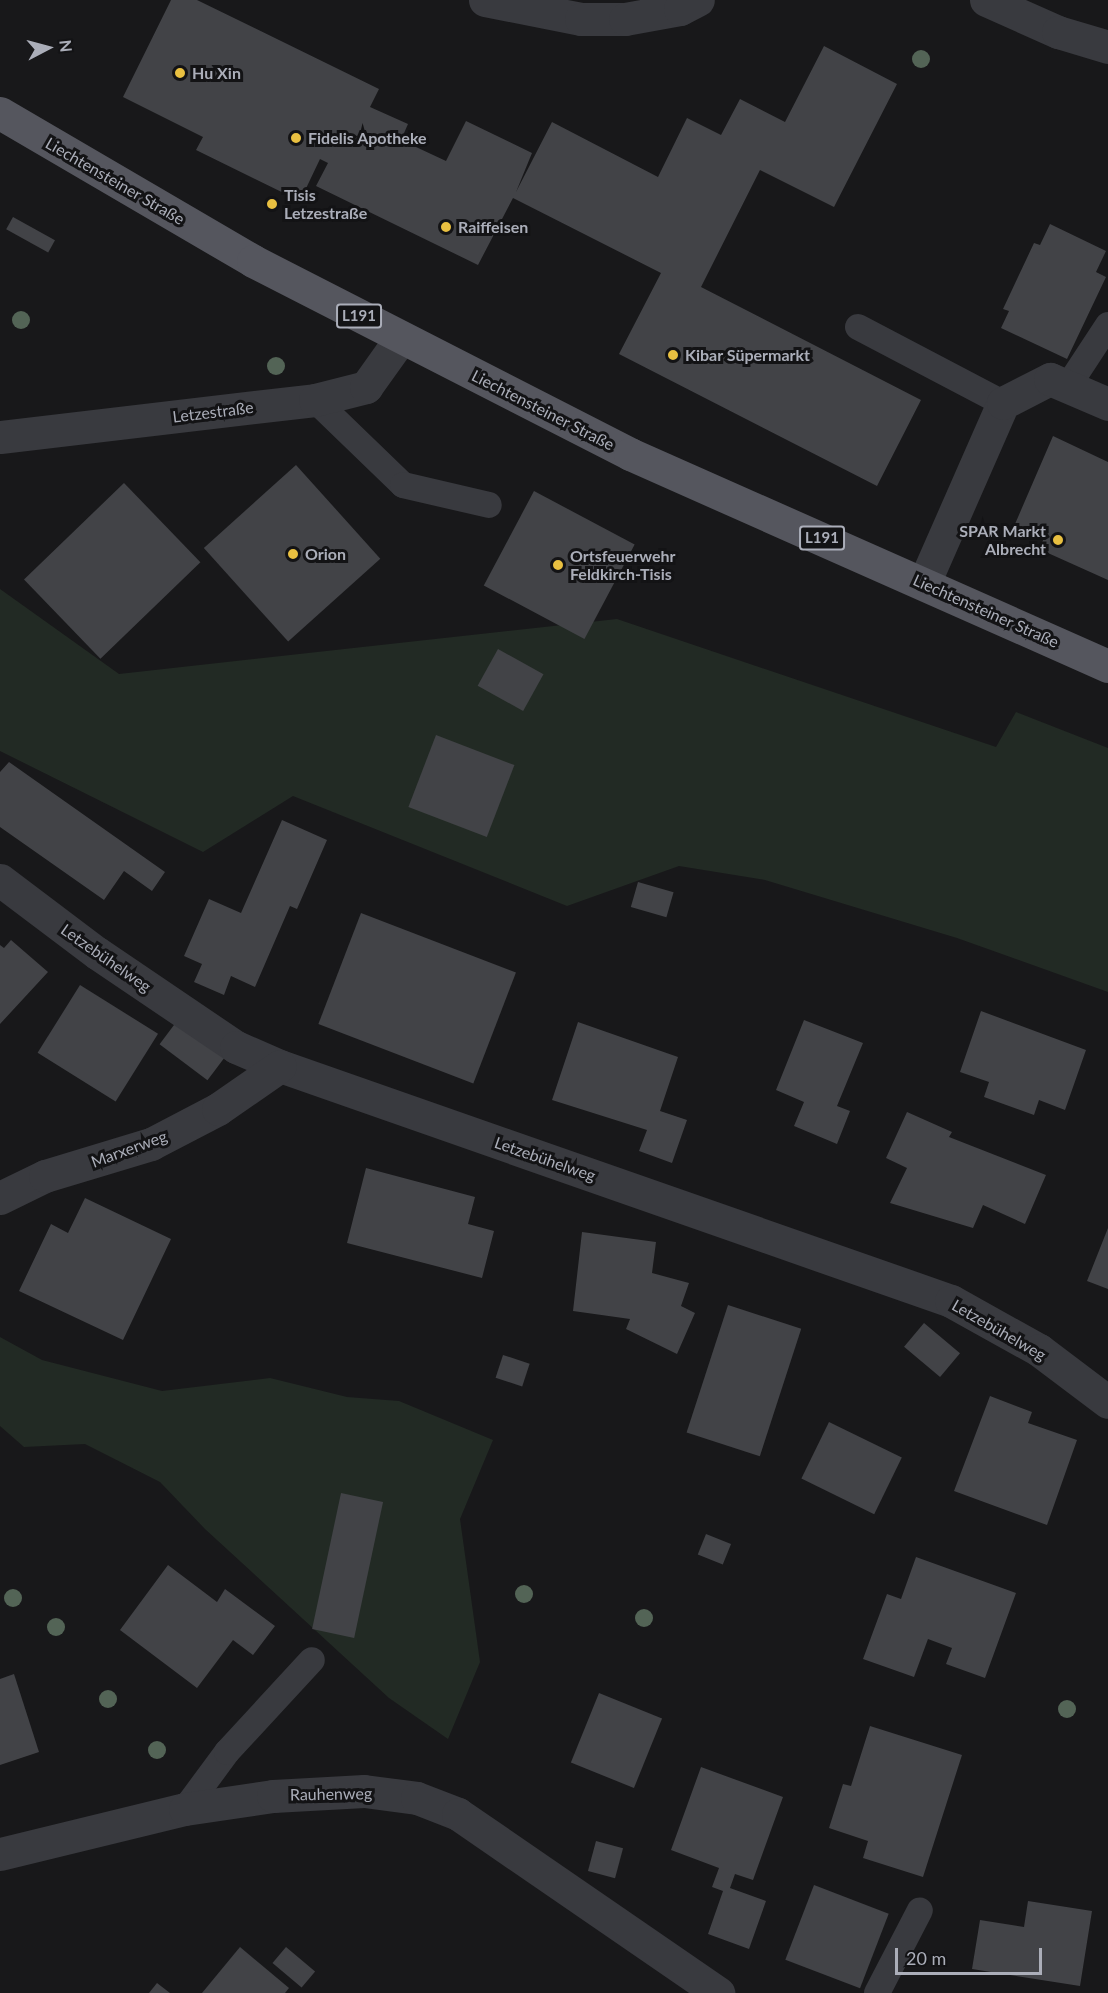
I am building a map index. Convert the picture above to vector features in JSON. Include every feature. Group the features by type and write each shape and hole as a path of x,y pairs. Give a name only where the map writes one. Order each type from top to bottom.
{"main road":[{"name":"Liechtensteiner Straße","path":"0,113 252,261 630,454 1108,666"}],"street":[{"path":"485,0 581,19 603,19 680,9 698,0"},
{"path":"986,0 1058,32 1108,47"},
{"name":"Letzestraße","path":"0,437 315,400 366,387 401,338"},
{"path":"924,583 1003,403 1050,379 1108,404"},
{"name":"Letzebühelweg","path":"0,880 97,953 236,1047 280,1066 951,1301 1039,1350 1108,1402"},
{"name":"Marxerweg","path":"0,1198 45,1176 151,1144 218,1109 280,1066"},
{"name":"Rauhenweg","path":"0,1854 185,1809 273,1796 364,1791 417,1798 458,1814 718,1993"}],"lane":[{"path":"1068,386 1108,325"},
{"path":"858,327 1003,403"},
{"path":"315,400 403,485 489,506"},
{"path":"185,1809 227,1752 312,1660"},
{"path":"877,1993 920,1910"}],"shaded area":[{"path":"0,589 119,674 617,619 996,747 1016,712 1108,748 1108,992 957,938 765,880 679,866 567,906 293,796 203,852 0,751"},
{"path":"0,1337 42,1360 162,1391 270,1378 347,1397 399,1401 493,1440 460,1519 480,1662 448,1739 389,1698 205,1529 160,1482 85,1444 24,1447 0,1426"}],"building":[{"path":"171,0 197,0 379,89 370,107 408,124 401,140 446,161 466,121 532,153 516,192 552,122 658,177 687,118 721,135 740,99 785,122 824,46 897,84 834,207 760,170 701,287 921,400 877,486 619,354 661,273 513,198 478,265 316,186 328,163 320,159 300,201 196,150 203,137 123,97"},
{"path":"13,217 55,240 48,253 6,229"},
{"path":"1050,224 1106,251 1096,272 1106,277 1067,359 1001,328 1009,311 1003,309 1034,243 1040,245"},
{"path":"1053,436 1108,462 1108,580 1039,549 1045,536 1015,524"},
{"name":"Orion","path":"296,465 380,559 288,642 204,548"},
{"path":"124,483 200,562 100,659 24,580"},
{"name":"Ortsfeuerwehr Feldkirch-Tisis","path":"534,491 635,545 584,639 484,585"},
{"path":"498,649 543,674 523,711 478,686"},
{"path":"436,735 514,765 487,837 408,807"},
{"path":"9,762 165,872 152,891 124,871 104,900 0,827 0,772"},
{"path":"282,820 327,840 297,909 290,906 255,987 231,976 224,995 194,982 202,964 184,956 209,899 241,913"},
{"path":"638,882 674,892 666,917 631,907"},
{"path":"361,913 516,972 473,1084 318,1024"},
{"path":"11,940 48,972 0,1024 0,945 4,948"},
{"path":"80,985 158,1034 116,1102 38,1053"},
{"path":"981,1011 1086,1050 1065,1110 1039,1100 1034,1115 984,1097 989,1082 960,1072"},
{"path":"804,1020 863,1043 837,1106 850,1111 837,1144 794,1126 804,1102 776,1090"},
{"path":"177,1021 225,1057 207,1080 160,1044"},
{"path":"578,1022 678,1057 660,1111 687,1120 672,1163 639,1151 647,1130 552,1100"},
{"path":"907,1112 952,1132 949,1137 1046,1175 1025,1224 983,1205 973,1228 890,1203 907,1168 886,1158"},
{"path":"366,1168 475,1197 468,1224 494,1231 482,1278 347,1243"},
{"path":"85,1198 171,1239 123,1340 19,1291 51,1224 68,1233"},
{"path":"1108,1228 1108,1289 1087,1281"},
{"path":"582,1232 656,1242 652,1273 689,1283 681,1306 695,1313 677,1354 626,1329 630,1319 573,1311"},
{"path":"728,1305 801,1329 760,1456 687,1432"},
{"path":"924,1323 960,1353 940,1377 904,1347"},
{"path":"503,1355 530,1364 522,1386 496,1378"},
{"path":"990,1396 1032,1412 1028,1423 1077,1440 1047,1525 954,1491"},
{"path":"829,1422 902,1458 874,1514 801,1479"},
{"path":"341,1493 383,1502 354,1638 312,1629"},
{"path":"706,1534 731,1544 723,1565 698,1554"},
{"path":"916,1557 1016,1593 985,1678 946,1664 952,1648 928,1639 914,1677 863,1659 887,1594 901,1599"},
{"path":"168,1565 217,1602 225,1589 275,1626 253,1655 233,1640 197,1688 120,1630"},
{"path":"14,1674 39,1752 0,1765 0,1679"},
{"path":"599,1693 662,1718 634,1788 571,1763"},
{"path":"870,1726 962,1755 923,1877 863,1858 868,1841 829,1828 843,1784 851,1786"},
{"path":"701,1767 783,1797 753,1880 735,1874 730,1888 766,1901 749,1949 708,1934 723,1891 712,1887 719,1868 671,1850"},
{"path":"596,1841 623,1848 615,1878 588,1871"},
{"path":"814,1885 889,1914 860,1988 785,1960"},
{"path":"1028,1901 1092,1911 1080,1986 972,1969 980,1920 1024,1927"},
{"path":"240,1947 289,1988 285,1993 202,1993"},
{"path":"286,1947 315,1971 302,1988 273,1963"},
{"path":"157,1983 170,1993 149,1993"}],"place":[{"name":"Hu Xin","path":"180,73"},
{"name":"Fidelis Apotheke","path":"296,138"},
{"name":"Tisis Letzestraße","path":"272,204"},
{"name":"Raiffeisen","path":"446,227"},
{"name":"Kibar Süpermarkt","path":"673,355"},
{"name":"SPAR Markt Albrecht","path":"1058,540"},
{"name":"Orion","path":"293,554"},
{"name":"Ortsfeuerwehr Feldkirch-Tisis","path":"558,565"}]}
